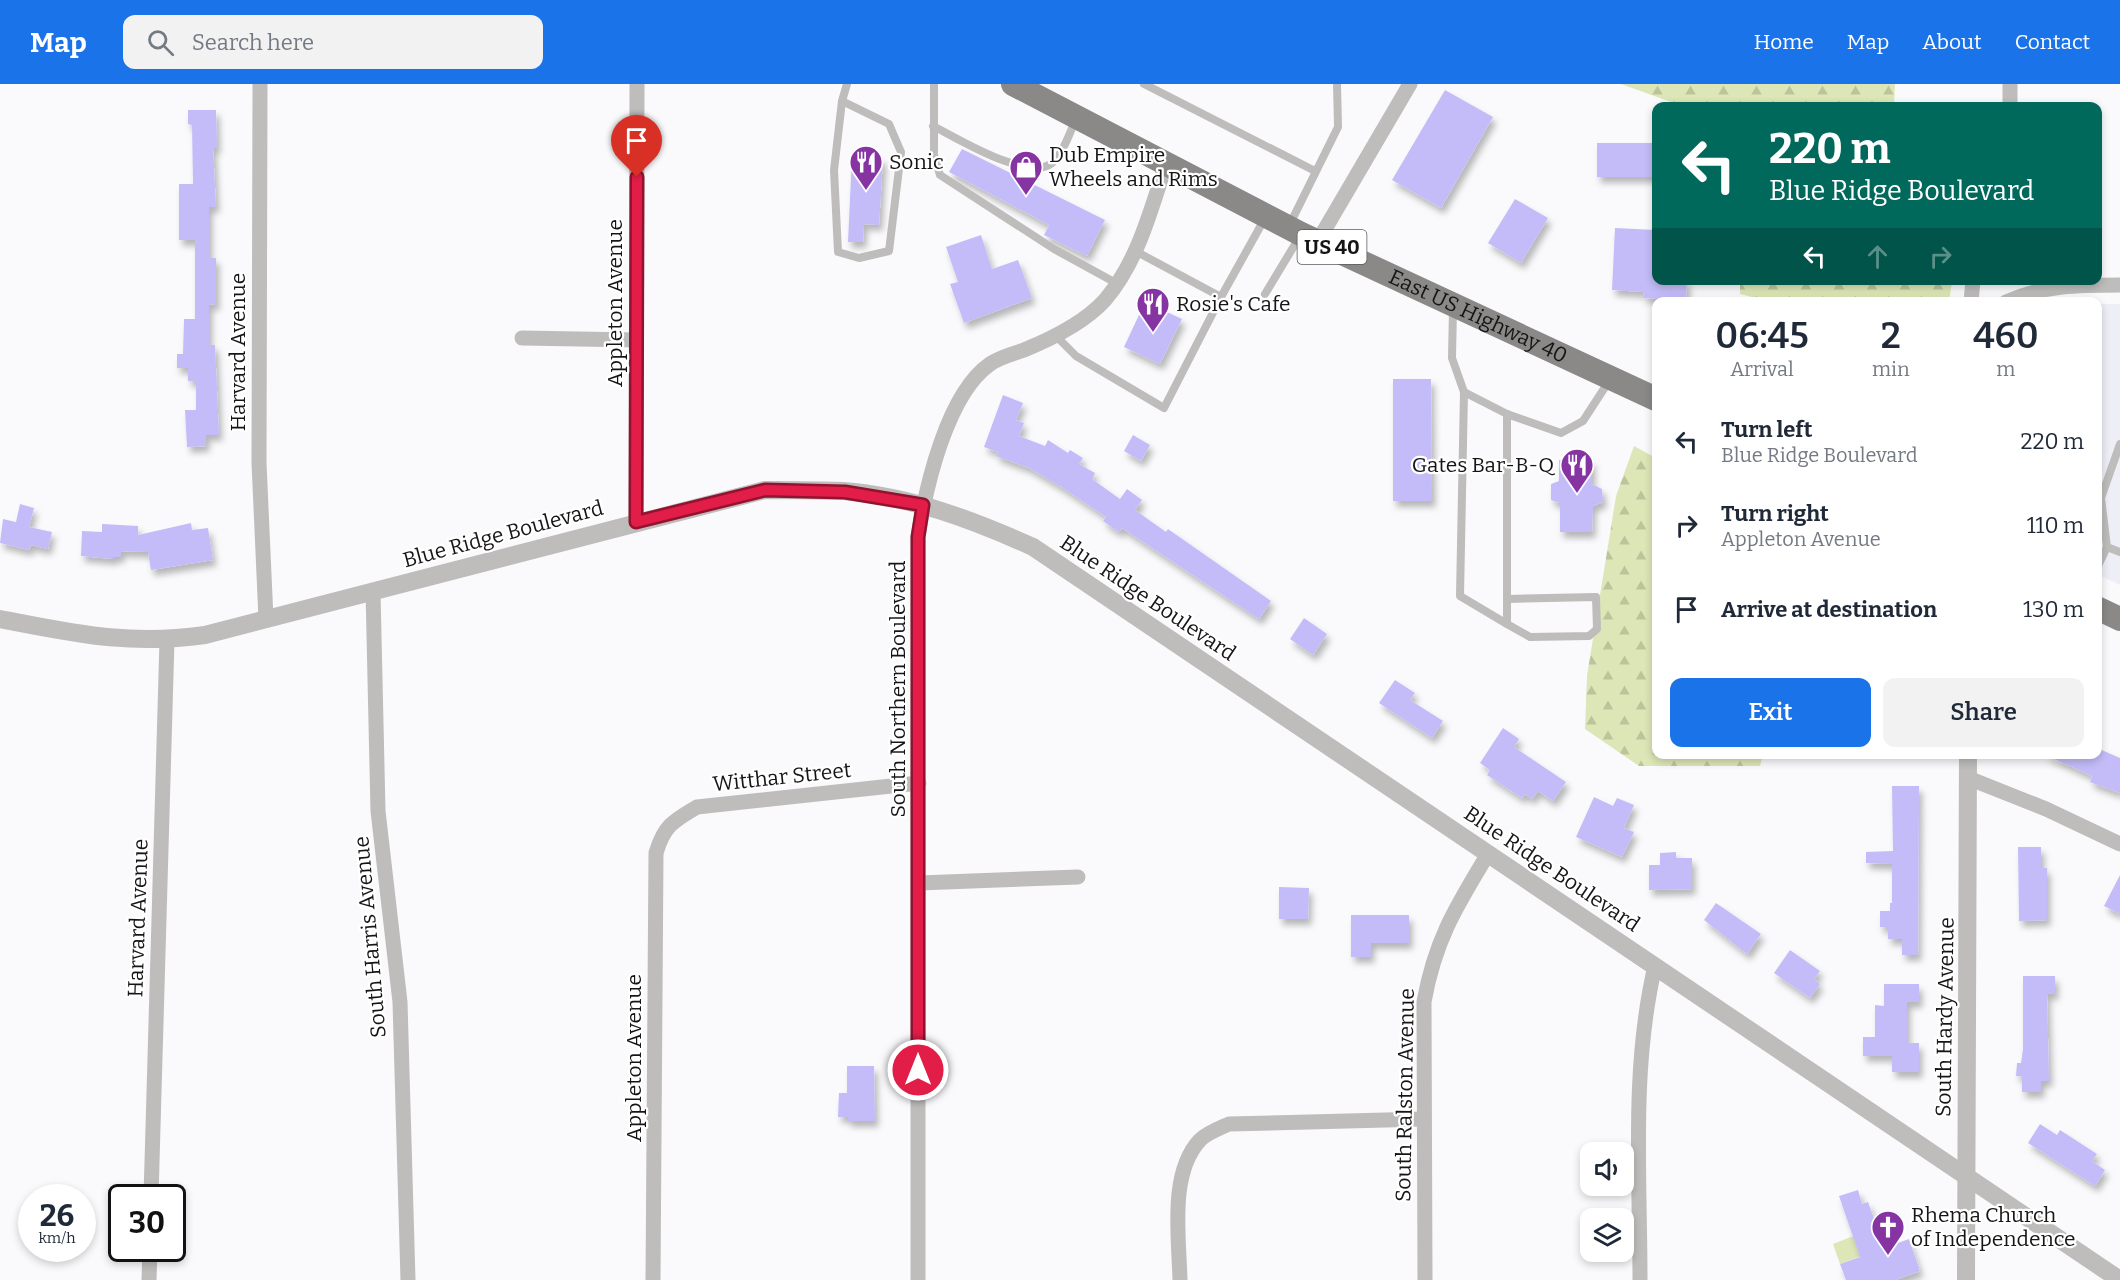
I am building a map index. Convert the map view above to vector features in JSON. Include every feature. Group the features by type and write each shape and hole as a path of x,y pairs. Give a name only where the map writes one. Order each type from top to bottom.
{"main road":[{"name":"East US Highway 40","path":"1022,86 1302,234 1652,397"},
{"path":"2102,610 2120,618"}],"street":[{"name":"Harvard Avenue","path":"260,84 259,463 266,619"},
{"name":"Appleton Avenue","path":"636,522 637,84"},
{"path":"1302,234 1410,84"},
{"path":"2010,84 2010,102"},
{"name":"South Northern Boulevard","path":"918,1280 918,537 923,505 954,410 963,390 991,363 1057,337 1104,301 1137,252 1166,164"},
{"path":"2017,297 2067,285"},
{"path":"2102,285 2120,285"},
{"path":"522,338 636,340"},
{"name":"Blue Ridge Boulevard","path":"0,619 89,636 131,640 167,640 205,634 266,619 765,490 845,492 923,505 984,525 1033,547 2120,1280"},
{"name":"South Harris Avenue","path":"373,591 378,811 400,1002 408,1280"},
{"name":"Harvard Avenue","path":"151,1184 167,640"},
{"name":"South Hardy Avenue","path":"1966,1280 1968,759"},
{"path":"1968,778 2046,808 2120,844"},
{"name":"Witthar Street","path":"661,836 670,823 697,807 919,783"},
{"name":"Appleton Avenue","path":"653,1280 656,853 661,836"},
{"name":"South Ralston Avenue","path":"1425,1280 1424,1002 1430,970 1448,920 1488,854"},
{"path":"919,883 1078,877"},
{"path":"1640,1280 1640,1055 1645,1010 1655,966"},
{"path":"1180,1280 1179,1189 1183,1165 1201,1139 1228,1124 1424,1119"},
{"path":"149,1280 150,1262"}],"lane":[{"path":"842,101 889,124 901,152 889,251 859,258 838,252 834,170 842,101 848,84"},
{"path":"934,84 934,155 940,175 1054,249 1116,283"},
{"path":"1144,84 1315,171"},
{"path":"1265,294 1302,234 1315,171 1338,127 1337,84"},
{"path":"933,126 1011,164 1031,168 1048,166 1055,161 1077,117"},
{"path":"1057,337 1076,356 1164,408 1266,216"},
{"path":"1137,252 1221,297"},
{"path":"1453,304 1452,358 1464,392 1460,596 1530,637 1589,636 1597,629 1596,597 1507,599"},
{"path":"1464,392 1507,414 1561,433 1583,421 1611,378"},
{"path":"1507,414 1507,624"},
{"path":"2102,495 2120,444"},
{"path":"2102,506 2107,547 2102,558"},
{"path":"2107,547 2120,552"}],"shaded area":[{"path":"2102,304 2120,304 2120,585 2102,576"}],"green space":[{"path":"1621,84 1895,84 1894,102 1671,102"},
{"path":"1740,285 1951,285 1950,297 1752,297 1740,294"},
{"path":"1634,446 1652,456 1652,759 1762,759 1760,766 1639,766 1585,729 1587,676 1616,496"},
{"path":"1861,1233 1880,1249 1840,1264 1833,1244"}],"building":[{"path":"1445,90 1493,117 1441,208 1392,180"},
{"path":"188,110 216,110 217,148 213,148 216,207 209,207 209,258 216,258 216,305 209,304 209,345 215,345 219,435 206,435 206,446 187,447 185,410 196,410 196,381 188,381 188,368 177,368 177,354 183,354 184,319 195,319 195,240 179,240 179,184 193,184 192,125 188,124"},
{"path":"1597,143 1652,143 1652,177 1597,177"},
{"name":"Dub Empire Wheels and Rims","path":"962,149 1105,220 1087,256 1044,235 1049,225 949,172"},
{"name":"Sonic","path":"852,156 883,158 879,225 864,224 863,242 848,242"},
{"path":"1515,199 1548,218 1521,263 1488,243"},
{"path":"1615,228 1652,230 1652,285 1687,285 1686,297 1643,298 1644,292 1612,290"},
{"path":"981,235 992,269 1018,260 1032,298 964,323 950,284 958,282 946,247"},
{"name":"Rosie's Cafe","path":"1145,302 1182,319 1160,364 1124,347"},
{"path":"1393,379 1431,379 1432,501 1393,501"},
{"path":"1003,395 1023,403 1016,420 1024,423 1019,436 1045,446 1048,440 1068,453 1070,450 1083,458 1079,464 1095,473 1092,479 1120,499 1127,489 1142,500 1135,510 1166,532 1168,529 1271,601 1259,619 1122,528 1119,532 1103,521 1106,517 1063,488 1029,468 996,456 998,452 984,447"},
{"path":"1133,435 1150,445 1141,461 1124,451"},
{"name":"Gates Bar-B-Q","path":"1559,460 1592,460 1592,484 1602,489 1603,502 1593,506 1592,532 1560,532 1560,503 1551,500 1551,484 1559,481"},
{"path":"20,504 34,508 29,527 52,532 48,549 31,545 29,550 0,543 3,519 16,522"},
{"path":"191,523 192,530 208,528 213,560 151,570 148,552 121,551 121,557 113,557 113,559 81,556 82,531 102,532 102,524 138,526 138,535"},
{"path":"1304,618 1327,634 1313,655 1290,639"},
{"path":"1395,680 1415,693 1410,700 1443,721 1432,738 1379,703"},
{"path":"1503,728 1519,739 1514,747 1566,782 1553,801 1538,791 1532,799 1525,794 1522,798 1487,775 1490,770 1480,763"},
{"path":"2102,750 2120,758 2120,793 2090,782 2092,776 2054,759 2102,759"},
{"path":"1892,786 1919,786 1918,955 1902,955 1902,939 1888,939 1888,927 1880,927 1880,911 1890,911 1890,903 1892,903 1892,864 1866,863 1866,852 1893,851"},
{"path":"1594,797 1613,806 1617,798 1634,805 1624,828 1634,832 1622,857 1576,837"},
{"path":"2018,847 2041,847 2041,868 2047,868 2047,920 2019,921"},
{"path":"1676,852 1676,858 1692,858 1692,889 1649,890 1649,865 1660,865 1660,853"},
{"path":"2120,875 2120,914 2104,906"},
{"path":"1279,887 1309,888 1308,919 1279,919"},
{"path":"1716,903 1761,934 1747,954 1704,920"},
{"path":"1351,915 1409,915 1409,943 1371,943 1371,957 1351,957"},
{"path":"1790,950 1820,971 1814,979 1820,984 1810,998 1774,973"},
{"path":"2023,976 2055,976 2055,994 2047,994 2049,1081 2041,1081 2041,1092 2022,1092 2022,1076 2016,1076 2017,1063 2021,1063 2023,1049"},
{"path":"1884,984 1919,984 1919,1002 1907,1002 1907,1043 1919,1043 1919,1072 1892,1072 1892,1056 1863,1056 1863,1037 1875,1037 1875,1005 1884,1006"},
{"path":"847,1066 874,1066 875,1121 848,1121 848,1117 838,1117 839,1093 847,1093"},
{"path":"2040,1124 2057,1135 2060,1130 2097,1154 2092,1161 2105,1170 2095,1186 2028,1143"},
{"path":"1858,1190 1862,1204 1868,1202 1884,1248 1909,1239 1920,1271 1895,1280 1846,1280 1840,1264 1860,1257 1839,1196"}],"place":[{"name":"Sonic","path":"866,191"},
{"name":"Dub Empire Wheels and Rims","path":"1026,196"},
{"name":"Rosie's Cafe","path":"1153,333"},
{"name":"Gates Bar-B-Q","path":"1577,494"},
{"name":"Rhema Church of Independence","path":"1888,1256"}],"route":[{"path":"637,177 636,522 765,490 845,492 923,505 918,537 918,1070"}]}
